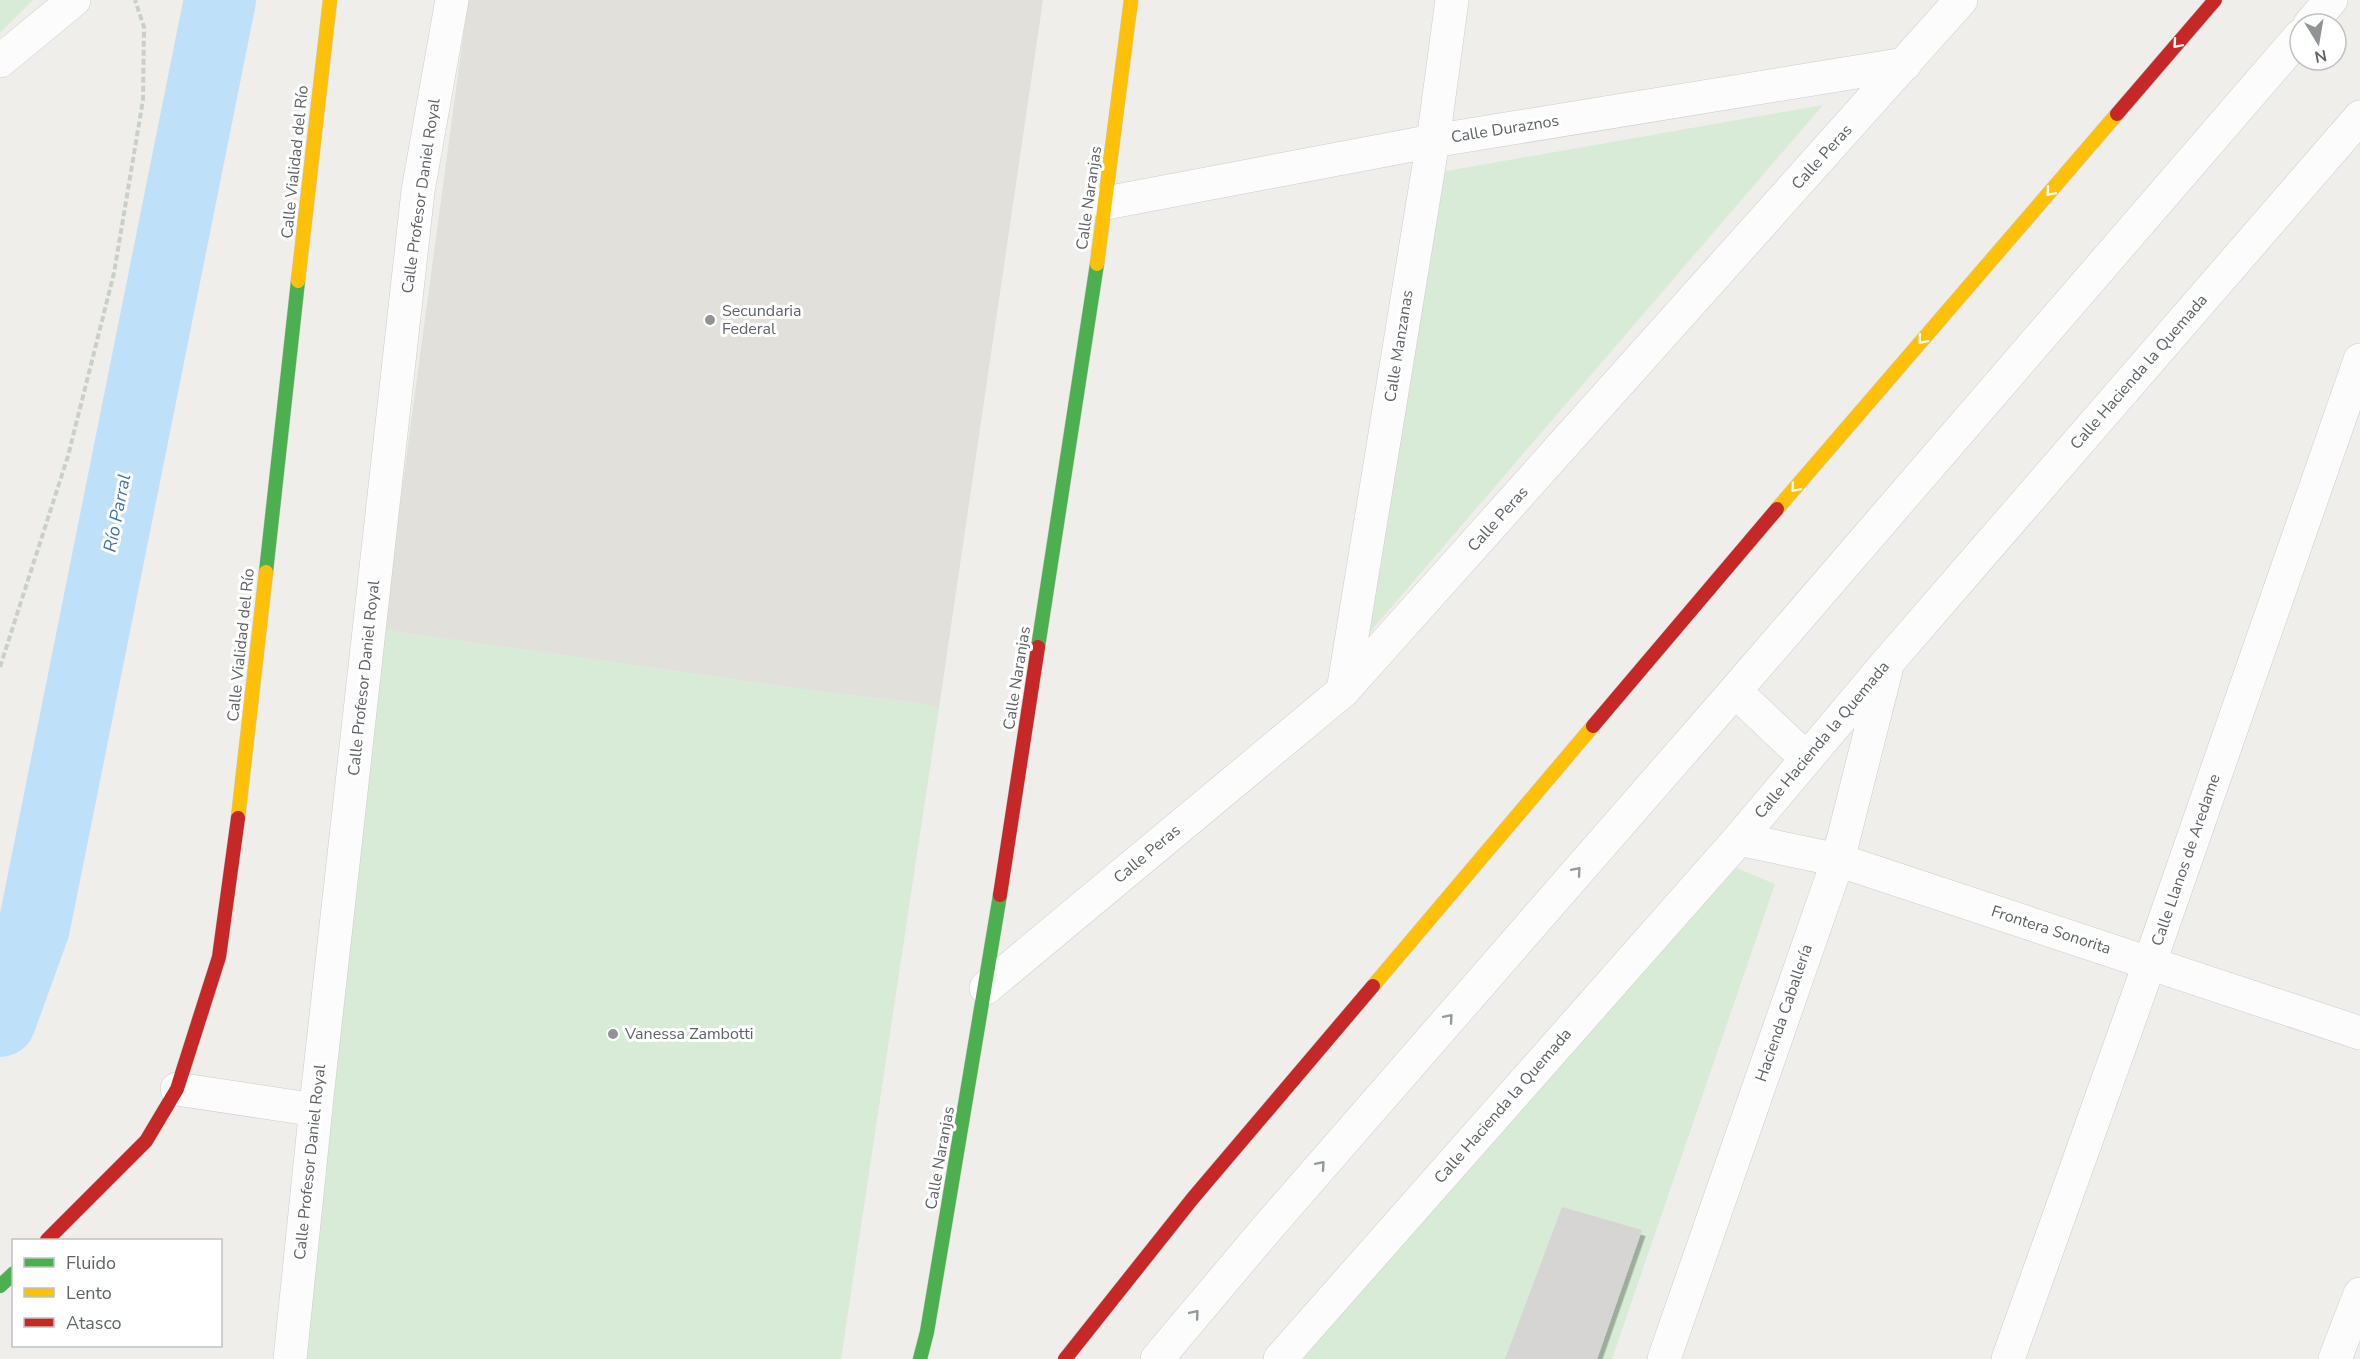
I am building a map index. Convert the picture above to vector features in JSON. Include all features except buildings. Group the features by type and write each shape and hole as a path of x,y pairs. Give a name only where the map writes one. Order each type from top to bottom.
{"street":[{"path":"0,61 74,0"},
{"name":"Calle Vialidad del Río","path":"48,1239 146,1141 177,1089 219,957 226,920 330,0"},
{"name":"Calle Profesor Daniel Royal","path":"290,1359 418,191 452,0"},
{"name":"Calle Naranjas","path":"920,1359 927,1332 986,988 1106,203 1131,0"},
{"name":"Calle Manzanas","path":"1343,691 1433,141 1452,0"},
{"name":"Calle Peras","path":"986,988 1343,691 1961,0"},
{"path":"1065,1359 1209,1180 1849,424 2215,0"},
{"path":"2320,12 2331,0"},
{"path":"1157,1359 1269,1226 1735,691 2288,50"},
{"name":"Calle Duraznos","path":"1106,203 1433,141 1905,64"},
{"name":"Calle Hacienda la Quemada","path":"1281,1359 1739,839 1888,662 2360,117"},
{"name":"Calle Llanos de Aredame","path":"2008,1359 2150,962 2360,360"},
{"name":"Hacienda Caballería","path":"1664,1359 1838,860 1888,662"},
{"path":"1735,691 1806,759"},
{"name":"Frontera Sonorita","path":"1739,839 1838,860 2360,1033"},
{"path":"177,1089 316,1110"},
{"path":"0,1286 12,1275"},
{"path":"2335,1359 2360,1294"}],"path":[{"path":"0,668 68,456 114,273 143,100 144,27 135,0"}],"shaded area":[{"name":"Secundaria Federal","path":"468,0 1043,0 939,708 920,703 830,693 383,630"}],"green space":[{"path":"0,0 33,0 0,33"},
{"path":"1823,105 1364,639 1435,173"},
{"name":"Vanessa Zambotti","path":"383,630 830,693 920,703 939,708 841,1359 297,1359"},
{"path":"1722,862 1775,884 1612,1359 1303,1359"}],"waterway":[{"name":"Río Parral","path":"0,1021 34,927 220,0"}],"traffic: fast":[{"path":"1038,647 1097,264"},
{"path":"266,572 298,281"},
{"path":"920,1359 927,1332 1000,895"},
{"path":"0,1286 12,1275"}],"traffic: slow":[{"path":"298,281 330,0"},
{"path":"1097,264 1131,0"},
{"path":"1777,509 2117,114"},
{"path":"238,818 266,572"},
{"path":"1373,986 1593,726"}],"traffic: jam":[{"path":"2117,114 2215,0"},
{"path":"1593,726 1777,509"},
{"path":"1000,895 1038,647"},
{"path":"48,1239 146,1141 177,1089 219,957 238,818"},
{"path":"1065,1359 1193,1198 1373,986"}],"place":[{"name":"Secundaria Federal","path":"710,320"},
{"name":"Vanessa Zambotti","path":"613,1034"}]}
